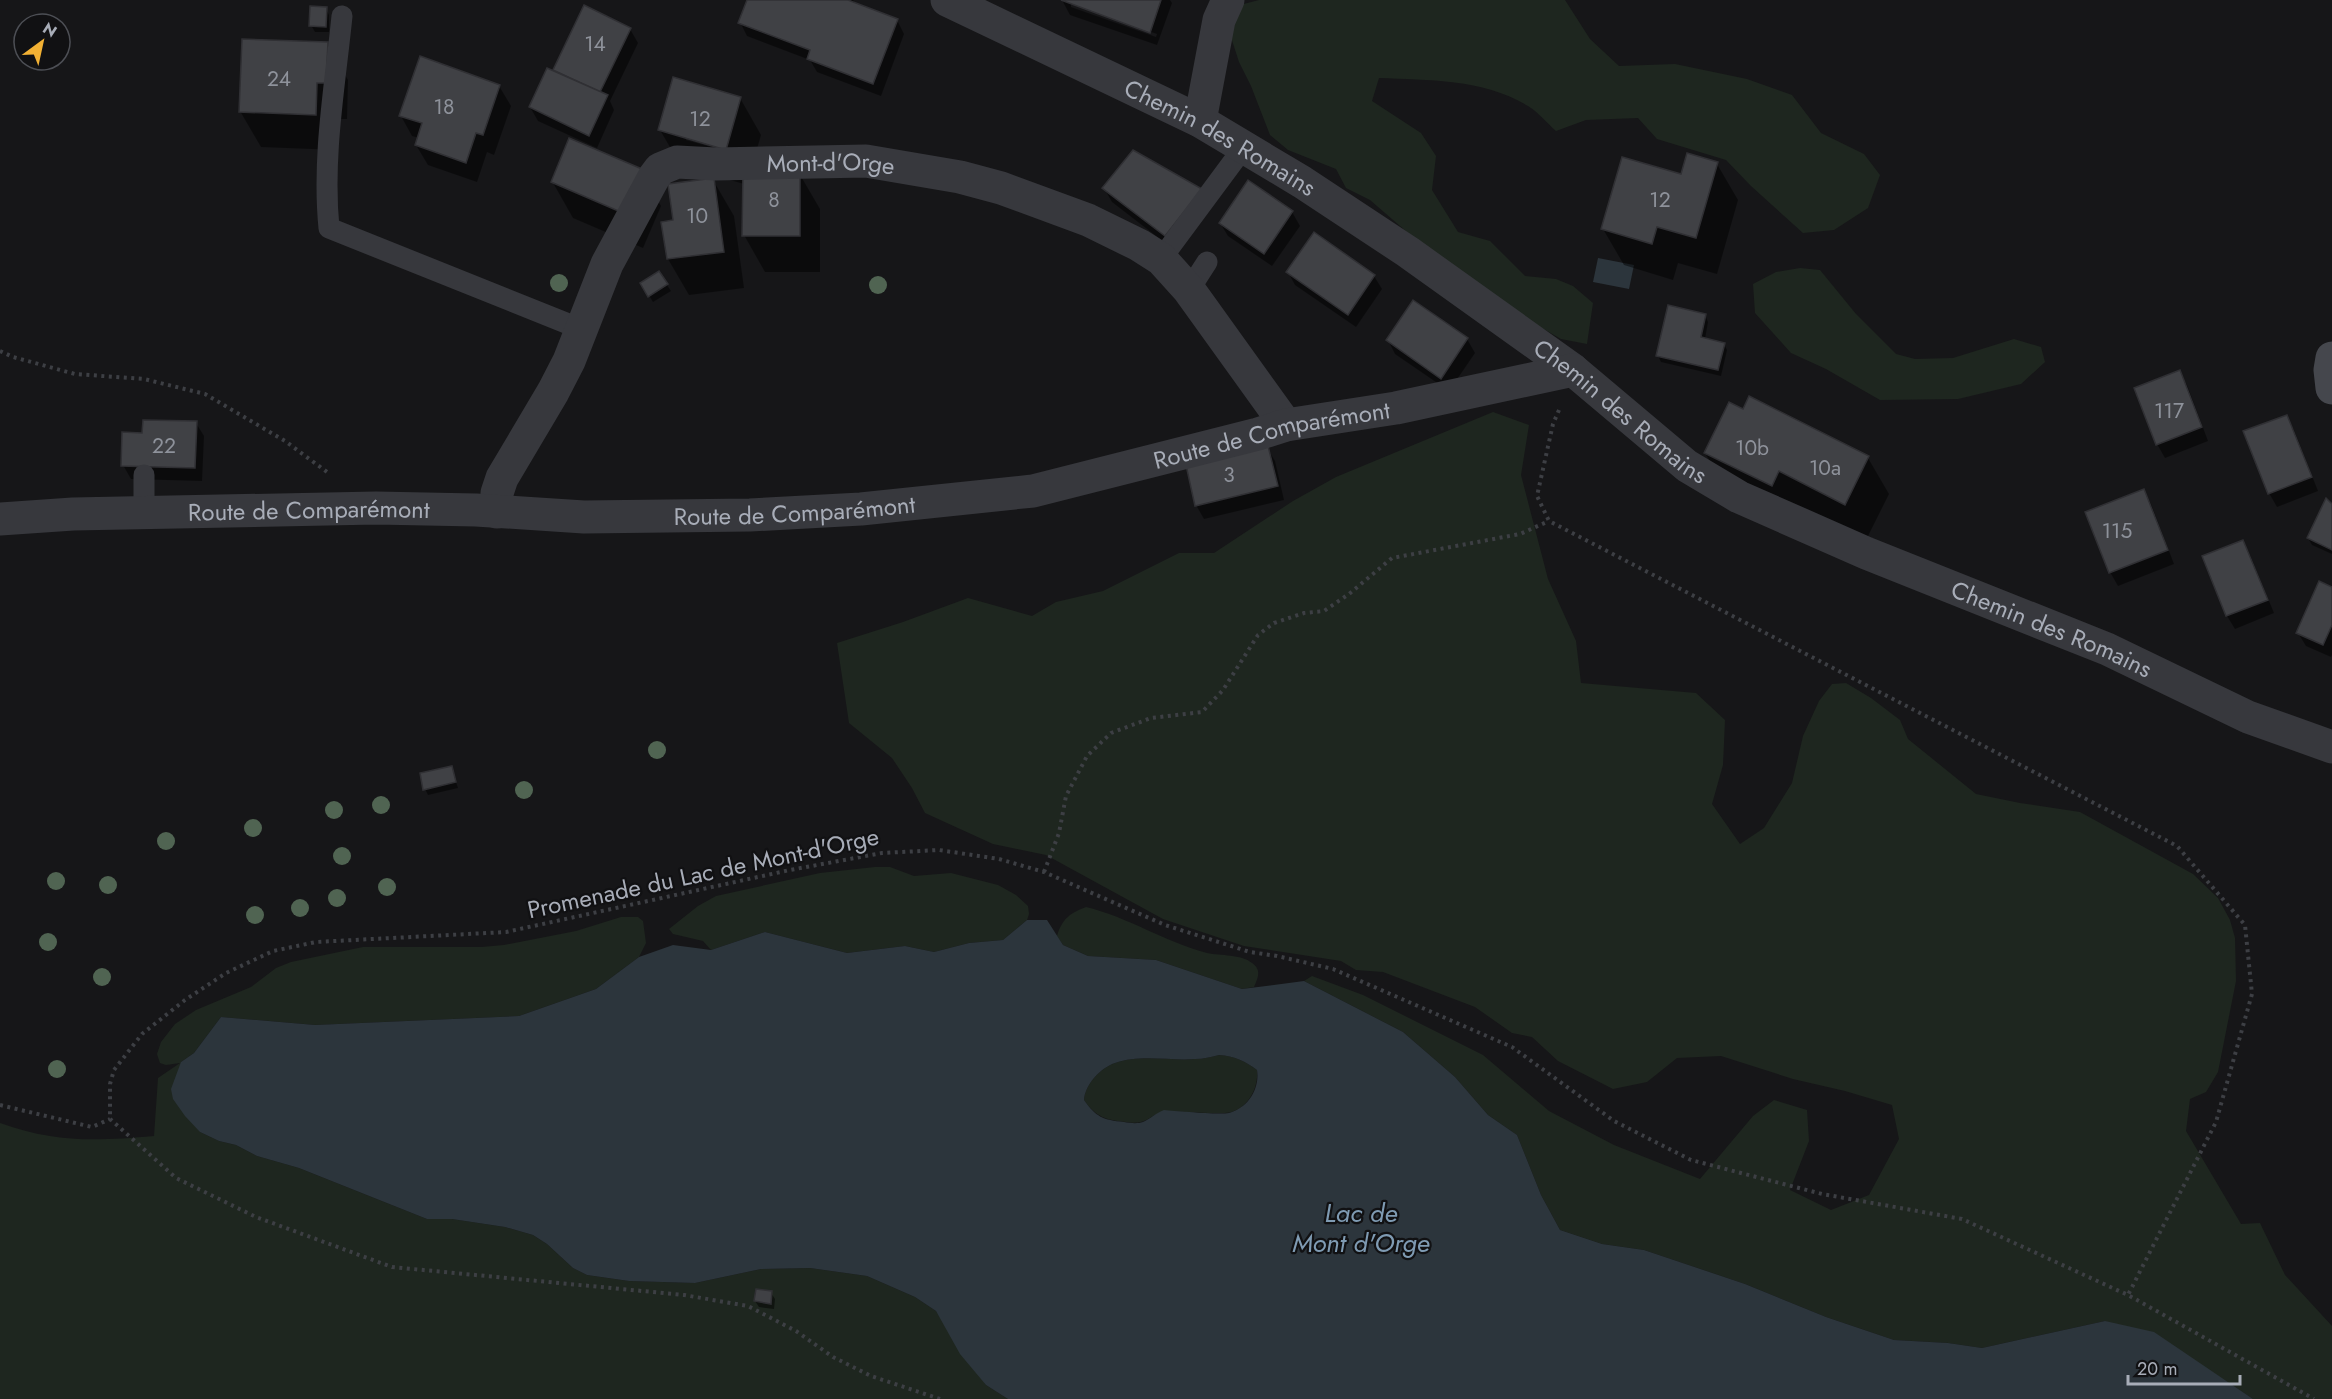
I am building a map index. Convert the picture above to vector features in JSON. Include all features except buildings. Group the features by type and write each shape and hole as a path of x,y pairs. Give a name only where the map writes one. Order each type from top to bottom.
{"street":[{"name":"Chemin des Romains","path":"947,0 1200,121 1302,182 1408,252 1573,370 1687,466 1739,496 1866,553 2107,649 2248,717 2332,747"},
{"path":"1200,121 1219,20 1227,0"},
{"name":"Mont-d'Orge","path":"497,512 497,493 502,478 554,392 569,361 607,264 654,177 660,169 677,162 716,164 866,161 960,177 1001,188 1088,220 1139,245 1161,260 1190,290 1286,425"},
{"path":"2332,358 2330,370 2332,388"},
{"name":"Route de Comparémont","path":"0,519 376,508 584,517 750,515 861,509 981,498 1033,491 1090,478 1286,425 1396,408 1573,370"}],"lane":[{"path":"342,16 325,191 329,228 581,329"},
{"path":"1161,260 1244,147"},
{"path":"1190,290 1207,262"},
{"path":"144,475 144,513"}],"path":[{"path":"0,351 13,357 75,374 144,379 205,394 285,441 331,474"},
{"path":"1573,370 1553,424 1537,496 1550,521 2177,846 2245,925 2252,994 2216,1122 2128,1295"},
{"path":"1044,872 1059,834 1066,796 1087,756 1111,733 1151,718 1202,712 1223,690 1258,635 1274,623 1304,613 1324,610 1349,594 1392,558 1520,534 1550,521"},
{"name":"Promenade du Lac de Mont-d'Orge","path":"110,1119 110,1084 114,1071 142,1034 185,1000 226,973 273,951 316,942 506,932 790,870 882,853 939,850 999,859 1044,872 1165,925 1250,952 1333,969 1512,1047 1614,1121 1691,1160 1822,1194 1962,1219 2128,1295 2313,1399"},
{"path":"0,1105 92,1127 110,1119 176,1178 256,1217 392,1267 684,1295 748,1306 796,1331 833,1357 871,1376 940,1399"}],"shaded area":[{"path":"1259,0 1565,0 1590,39 1619,66 1675,64 1747,79 1792,95 1821,133 1864,154 1880,175 1868,208 1834,230 1803,233 1726,160 1657,139 1638,118 1586,120 1556,131 1528,106 1493,91 1456,83 1379,78 1372,101 1421,133 1436,156 1432,190 1458,232 1490,241 1525,276 1556,279 1573,286 1593,303 1587,344 1561,339 1488,297 1437,258 1370,200 1346,188 1336,169 1288,150 1270,135 1239,62 1229,31 1240,5"},
{"path":"1800,268 1820,270 1856,314 1896,354 1915,359 1953,358 2014,339 2041,347 2045,362 2021,384 1958,399 1880,400 1826,369 1791,353 1755,313 1753,284 1776,272"},
{"path":"1493,412 1529,425 1521,475 1548,579 1576,641 1581,683 1696,693 1725,720 1723,765 1712,804 1740,844 1764,828 1792,783 1803,736 1819,701 1832,684 1846,683 1900,720 1908,739 1976,794 2080,812 2193,874 2218,898 2230,920 2235,938 2236,981 2218,1072 2206,1092 2190,1099 2186,1131 2241,1224 2260,1223 2285,1275 2332,1326 2332,1399 2253,1399 2212,1372 2105,1321 1982,1348 1948,1343 1894,1340 1826,1317 1745,1284 1644,1250 1602,1244 1560,1230 1541,1195 1517,1135 1488,1115 1455,1077 1403,1032 1304,981 1312,976 1363,995 1483,1055 1549,1111 1614,1145 1700,1179 1753,1116 1774,1100 1807,1110 1809,1141 1790,1190 1831,1210 1869,1195 1899,1139 1892,1105 1793,1079 1721,1056 1677,1058 1647,1082 1613,1089 1558,1061 1532,1037 1512,1033 1475,1007 1383,972 1356,970 1341,961 1244,946 1163,919 1046,855 993,844 925,813 892,758 849,723 837,643 968,598 1032,616 1056,602 1103,591 1179,553 1214,553 1293,501 1336,477"},
{"path":"890,867 914,876 951,873 998,885 1016,895 1028,906 1029,914 1027,920 1003,940 969,943 934,952 905,946 847,953 765,932 711,950 703,941 673,934 669,929 698,906 716,896 820,873"},
{"path":"1086,907 1102,911 1191,948 1247,960 1258,971 1254,987 1242,989 1156,960 1088,956 1063,945 1057,936 1061,925 1071,914"},
{"path":"621,917 638,917 643,921 646,943 639,957 596,989 519,1016 315,1025 221,1017 194,1053 181,1062 200,1132 219,1141 236,1145 257,1156 299,1168 427,1219 452,1219 505,1227 533,1235 547,1244 573,1268 587,1275 629,1281 695,1283 761,1269 810,1268 867,1276 915,1297 936,1311 986,1385 1008,1399 0,1399 0,1123 20,1130 76,1139 154,1136 158,1078 180,1063 166,1065 160,1063 157,1054 161,1042 175,1024 196,1010 251,987 276,968 291,962 363,947 504,945 576,931"},
{"path":"1219,1055 1230,1056 1257,1070 1256,1085 1250,1098 1239,1109 1232,1112 1165,1112 1142,1122 1131,1123 1102,1117 1084,1100 1087,1089 1094,1078 1109,1065 1115,1063 1145,1058 1198,1059"}],"water":[{"path":"1598,258 1634,265 1629,289 1593,282"},
{"name":"Lac de Mont d'Orge","path":"1027,920 1047,920 1063,945 1088,956 1156,960 1242,989 1304,981 1403,1032 1455,1077 1488,1115 1517,1135 1541,1195 1560,1230 1602,1244 1644,1250 1745,1284 1826,1317 1894,1340 1948,1343 1982,1348 2105,1321 2154,1332 2253,1399 1008,1399 986,1385 960,1354 936,1311 915,1297 867,1276 810,1268 761,1269 695,1283 629,1281 587,1275 573,1268 547,1244 533,1235 505,1227 452,1219 427,1219 299,1168 257,1156 236,1145 219,1141 200,1132 185,1116 173,1099 171,1089 181,1062 194,1053 221,1017 315,1025 519,1016 596,989 639,957 673,945 711,950 765,932 847,953 905,946 934,952 969,943 1003,940","holes":["1224,1056 1239,1060 1257,1070 1257,1084 1251,1097 1242,1107 1229,1113 1164,1110 1143,1122 1131,1123 1101,1117 1084,1100 1087,1089 1094,1078 1109,1065 1115,1063 1135,1059 1201,1059"]}]}
